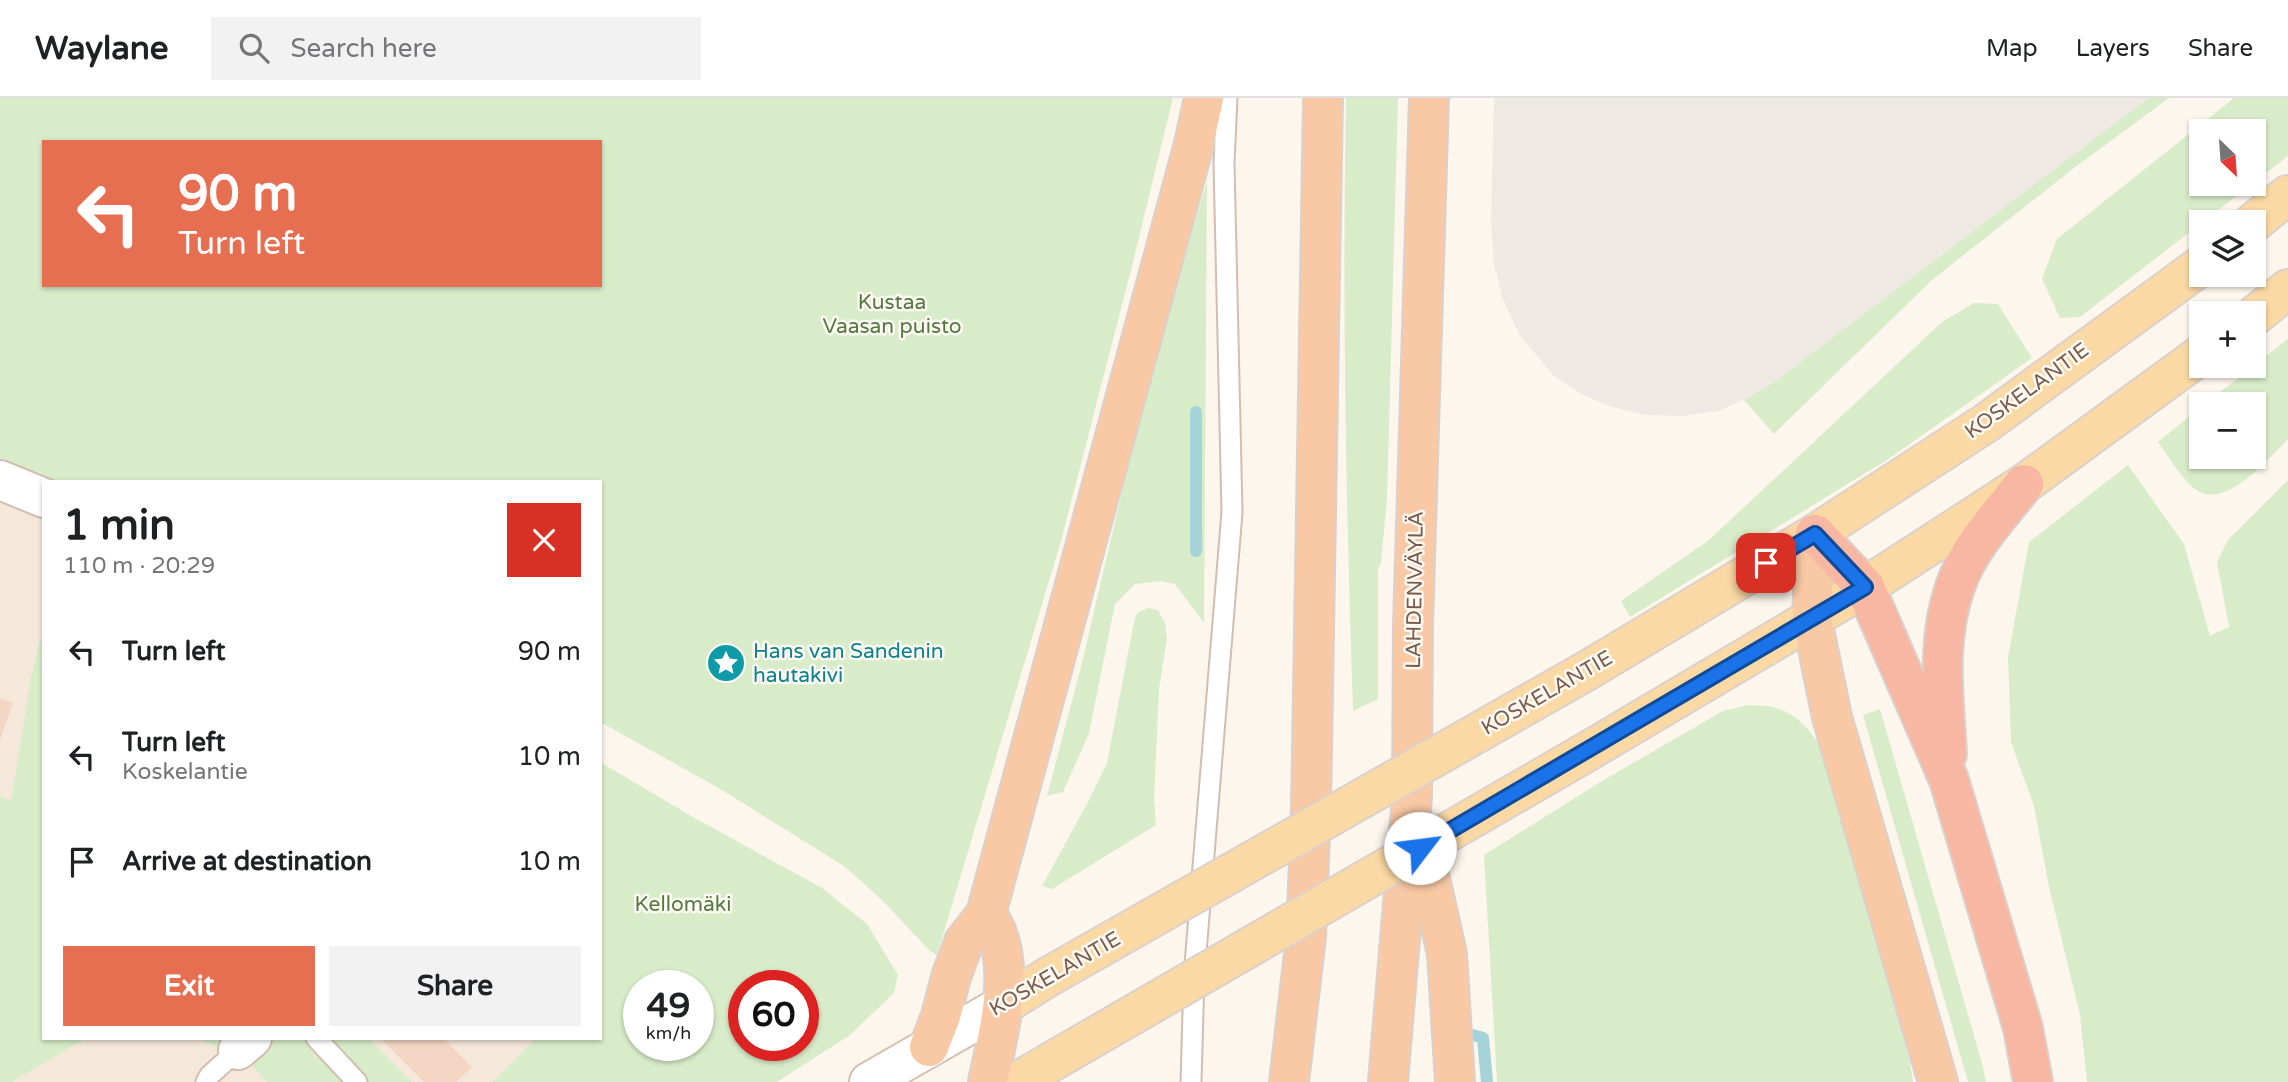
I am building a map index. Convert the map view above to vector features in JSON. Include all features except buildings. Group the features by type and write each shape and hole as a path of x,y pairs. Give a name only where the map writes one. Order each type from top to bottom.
{"highway":[{"path":"929,1047 964,942 986,914 1194,144 1204,98"},
{"path":"1289,1082 1306,937 1311,809 1323,98"},
{"name":"LAHDENVÄYLÄ","path":"1388,1082 1412,797 1413,625 1429,98"},
{"path":"1949,780 1942,648 1955,587 1978,544 2024,484"},
{"path":"1815,534 1865,587 1949,780 2024,1028 2033,1082"},
{"path":"1815,534 1812,620 1832,717 1938,1082"},
{"path":"1412,797 1447,954 1455,1082"},
{"path":"986,914 996,926 1002,946 1005,1004 988,1082"}],"main road":[{"path":"2266,212 2288,195"},
{"name":"KOSKELANTIE","path":"869,1082 1048,977 1588,670 1815,534 1986,423 2189,275"},
{"path":"2266,306 2288,289"},
{"path":"1031,1073 1812,620 2024,484 2189,363"},
{"path":"0,480 42,497"}],"lane":[{"path":"1191,1082 1194,977 1233,512 1224,163 1227,98"},
{"path":"318,1040 357,1082"},
{"path":"206,1082 210,1075 245,1044"}],"shaded area":[{"path":"1494,98 2148,98 1773,383 1718,411 1682,416 1644,415 1585,396 1555,377 1520,336 1503,300 1494,264 1491,222"},
{"path":"0,496 42,512 42,632 31,677 11,802 0,796"},
{"path":"84,1040 201,1040 248,1062 267,1082 12,1082"},
{"path":"370,1040 534,1040 492,1082 412,1082"}],"green space":[{"name":"Kustaa Vaasan puisto","path":"0,98 1173,98 1061,541 937,955 844,866 722,790 602,723 602,480 54,480 0,459"},
{"path":"1346,98 1398,98 1387,499 1378,569 1378,699 1353,711 1345,404"},
{"path":"2148,98 2169,98 2074,168 1932,280 1774,434 1744,400 1773,383"},
{"path":"2234,98 2288,98 2288,156 2266,173 2266,119 2208,119"},
{"path":"2189,134 2189,196 2236,196 2218,210 2189,210 2189,233 2080,317 2060,318 2042,279 2057,239"},
{"path":"1207,181 1204,623 1175,584 1161,581 1135,584 1115,604 1089,733 1063,792 1047,796 1082,663 1150,371"},
{"path":"1974,303 1998,304 2032,358 1887,460 1630,617 1621,601 1709,540 1942,322"},
{"path":"2288,339 2288,439 2266,461 2266,392 2220,392 2238,378 2266,378 2266,356"},
{"path":"2189,417 2189,469 2258,469 2232,488 2219,494 2207,494 2190,485 2158,442"},
{"path":"2128,465 2184,544 2210,636 2229,627 2217,562 2228,540 2288,480 2288,1082 2087,1082 2080,1015 2049,887 2034,806 2011,742 2008,657 2029,542"},
{"path":"1148,608 1158,610 1165,623 1167,638 1159,689 1154,799 1156,825 1052,889 1042,886 1107,763 1133,627 1137,613"},
{"path":"42,632 42,1040 84,1040 12,1082 0,1082 0,796 11,801 31,676"},
{"path":"1748,705 1773,707 1797,719 1812,734 1834,774 1913,1082 1497,1082 1484,855 1602,781 1723,711"},
{"path":"1880,709 1986,1082 1968,1082 1863,715"},
{"name":"Kellomäki","path":"602,763 822,888 867,924 898,975 894,993 850,1035 819,1055 819,970 728,970 728,1061 810,1061 777,1082 492,1082 534,1040 602,1040"},
{"path":"201,1040 370,1040 412,1082 267,1082 248,1062"}],"waterway":[{"path":"1196,412 1196,551"},
{"path":"1473,1035 1483,1038 1487,1082"}],"place":[{"name":"Hans van Sandenin hautakivi","path":"726,663"}],"route":[{"path":"1420,848 1600,745 1865,587 1815,534 1766,563"}]}
